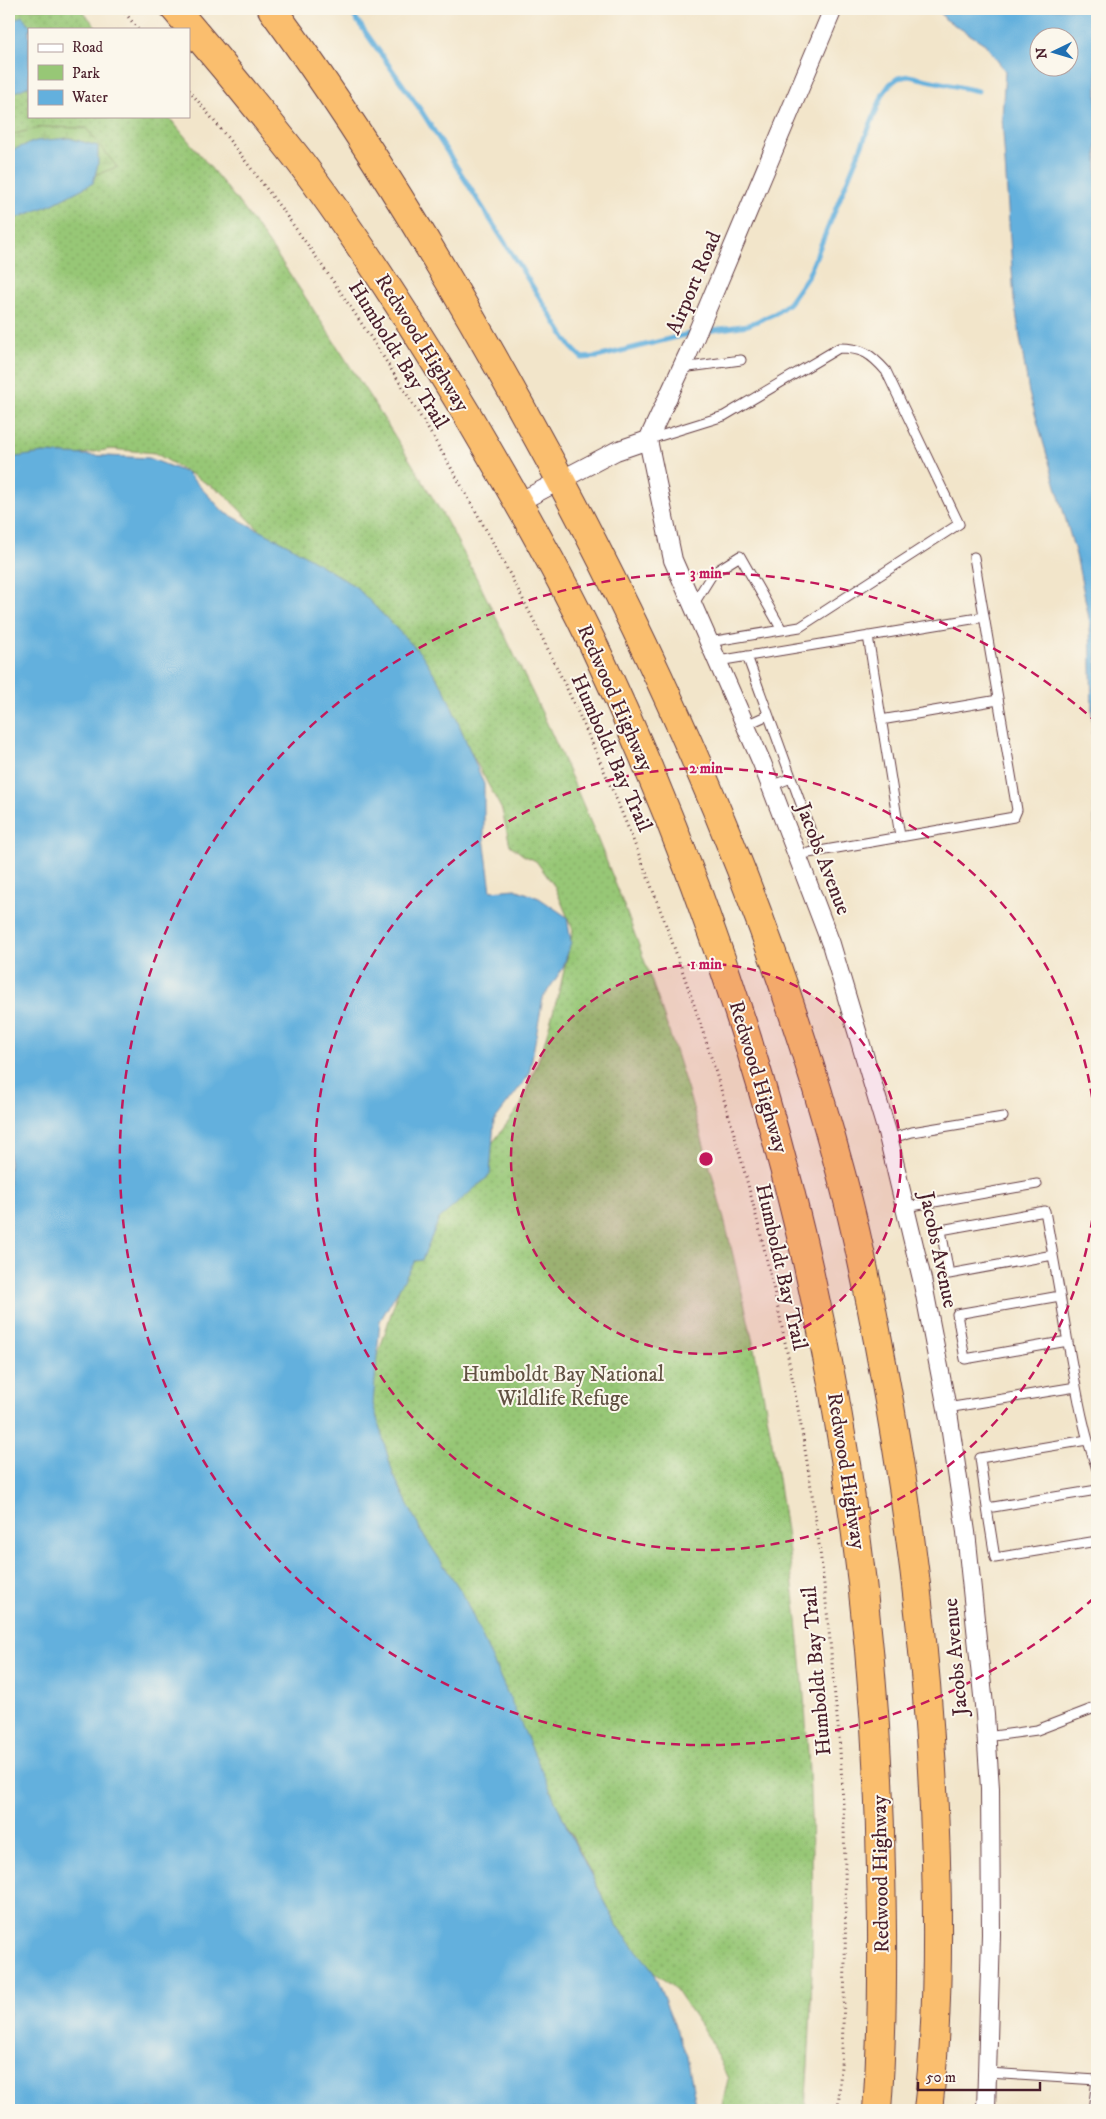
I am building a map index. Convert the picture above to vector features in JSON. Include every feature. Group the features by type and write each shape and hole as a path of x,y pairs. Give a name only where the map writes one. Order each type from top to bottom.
{"highway":[{"name":"Redwood Highway","path":"175,9 235,80 336,211 431,354 519,502 593,644 639,748 731,985 769,1109 803,1236 828,1356 851,1495 873,1684 880,1777 881,2049 876,2110"},
{"path":"272,9 319,76 480,331 562,480 629,611 692,748 760,924 808,1060 841,1172 869,1288 910,1529 926,1666 935,1803 936,1918 933,2065 928,2110"}],"street":[{"name":"Airport Road","path":"648,440 685,361 833,9"},
{"path":"519,502 616,451 648,440"},
{"name":"Jacobs Avenue","path":"648,440 673,560 746,725 831,944 889,1139 906,1207 947,1408 966,1532 990,1788 992,1934 986,2110"}],"lane":[{"path":"648,440 724,416 839,348 854,348 872,355 886,371 959,524 800,627 709,642"},
{"path":"685,361 741,360"},
{"path":"693,605 713,573 740,556 782,630"},
{"path":"798,855 1014,817 1017,810 974,556"},
{"path":"718,661 984,617"},
{"path":"868,636 900,836"},
{"path":"746,656 818,851"},
{"path":"881,720 998,700"},
{"path":"746,725 768,715"},
{"path":"771,786 791,778"},
{"path":"889,1139 912,1132 1002,1117"},
{"path":"906,1207 1037,1184"},
{"path":"1053,1255 949,1274 941,1230 1045,1211 1053,1255 1076,1387 1087,1440 1097,1469"},
{"path":"1060,1296 957,1314 965,1359 1068,1341"},
{"path":"947,1408 1076,1387"},
{"path":"1087,1440 980,1458 995,1558 1097,1542"},
{"path":"988,1508 1097,1490"},
{"path":"986,1738 1037,1730 1097,1707"},
{"path":"988,2073 1097,2080 1093,2110"}],"path":[{"path":"122,9 137,28"},
{"name":"Humboldt Bay Trail","path":"190,91 278,202 376,344 458,483 536,625 636,844 700,1023 724,1100 772,1282 815,1511 825,1584 840,1750 845,1871 843,2046 838,2110"}],"green space":[{"name":"Humboldt Bay National Wildlife Refuge","path":"9,9 81,9 97,28 28,28 28,118 170,118 234,196 270,245 371,398 443,515 473,572 521,669 597,838 662,1012 716,1190 759,1371 789,1554 807,1739 813,1925 805,2110 721,2110 728,2079 709,2038 674,1987 633,1958 360,1412 419,1225 494,1141 521,1105 542,1051 560,988 573,930 555,887 536,861 523,855 510,845 502,810 462,736 223,493 155,453 111,449 54,459 9,492"},
{"path":"44,127 86,128 117,167 9,207 9,135"}],"water":[{"path":"938,9 1097,9 1097,937 1090,623 1076,555 1029,393 1014,300 1002,117 1005,71 985,44 945,19"},
{"path":"22,16 32,28 28,28 28,86 9,95 9,23"},
{"path":"69,138 98,146 98,164 93,183 53,204 9,221 9,151 36,141"},
{"path":"44,453 149,458 187,473 224,512 290,546 356,587 423,656 445,691 484,784 484,838 491,891 515,889 539,898 567,917 571,942 563,968 543,998 529,1075 494,1121 490,1175 439,1219 422,1260 415,1261 380,1321 373,1404 393,1474 422,1533 463,1594 571,1836 619,1929 652,1969 687,2056 697,2110 9,2110 9,458"}],"waterway":[{"path":"349,9 422,112 571,347 582,358 597,357 693,333"},
{"path":"701,332 748,325 776,313 789,303 808,276 883,94 890,84 898,78 909,76 978,91"}]}
